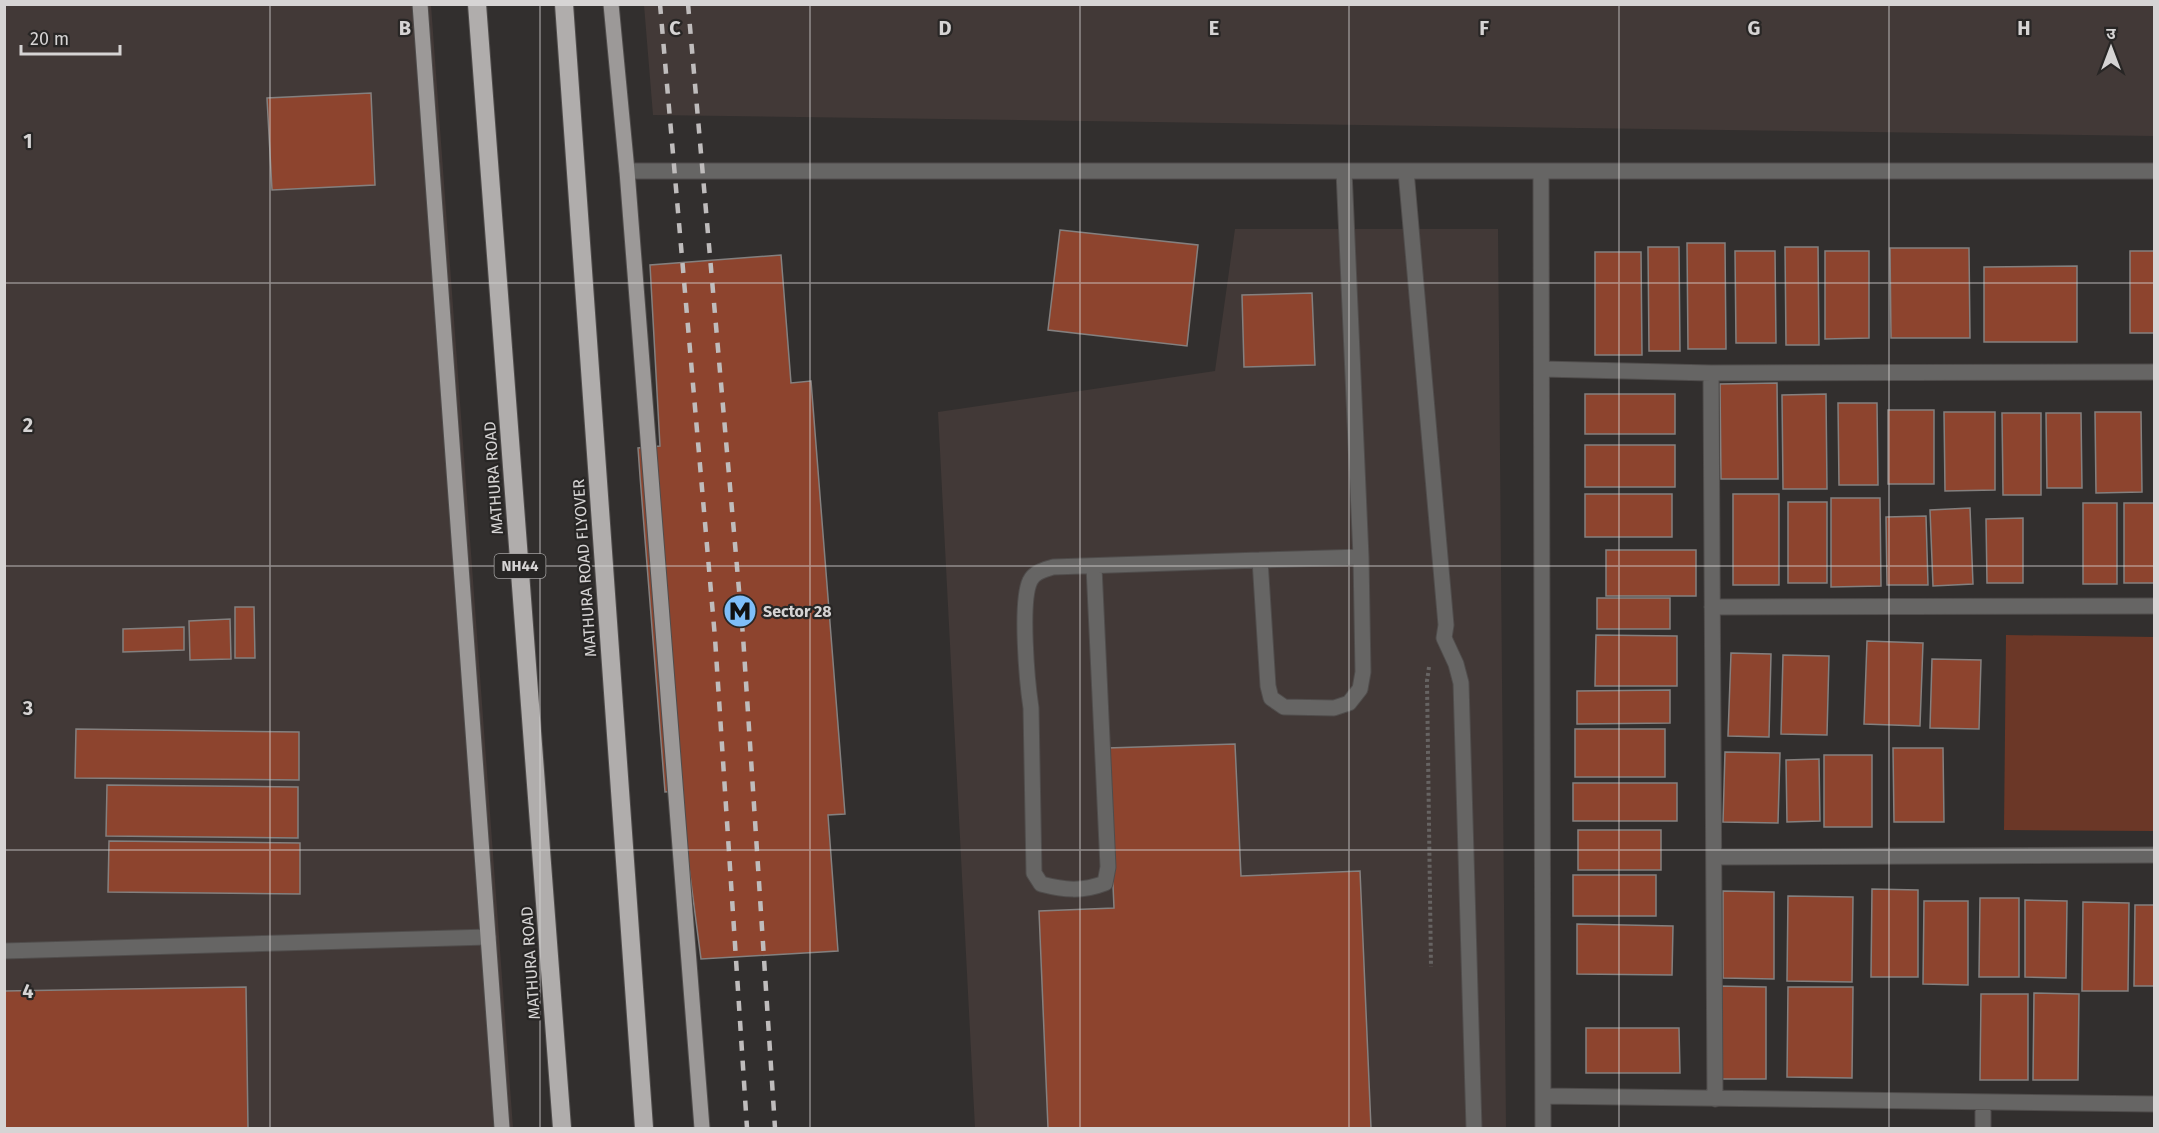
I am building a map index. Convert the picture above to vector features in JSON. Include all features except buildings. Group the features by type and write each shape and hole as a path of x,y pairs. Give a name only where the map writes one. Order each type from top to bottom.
{"highway":[{"name":"MATHURA ROAD","path":"477,4 562,1128"},
{"name":"MATHURA ROAD FLYOVER","path":"564,4 644,1128"}],"main road":[{"path":"420,4 502,1128"},
{"path":"611,4 627,171 702,1128"}],"street":[{"path":"627,171 2154,171"},
{"path":"1260,560 1268,686 1271,698 1284,707 1334,708 1349,703 1360,690 1363,672 1361,557 1344,171"},
{"path":"1406,171 1446,625 1444,638 1456,664 1461,683 1474,1128"},
{"path":"1542,171 1543,1128"},
{"path":"1542,369 1711,373 2154,372"},
{"path":"1711,373 1714,1099"},
{"path":"1094,567 1108,867 1105,882 1089,889 1066,890 1041,884 1034,873 1031,708 1025,610 1026,593 1030,580 1036,573 1053,567 1361,557"},
{"path":"1712,607 2154,606"},
{"path":"1714,857 2154,855"},
{"path":"4,951 488,937"},
{"path":"1543,1096 2154,1104"},
{"path":"1983,1102 1983,1128"}],"path":[{"path":"1431,968 1427,681 1429,662 1444,638"}],"shaded area":[{"path":"5,5 431,5 513,1128 5,1128"},
{"path":"644,5 2154,5 2154,136 653,115"},
{"path":"1235,229 1498,229 1506,1128 975,1128 938,412 1215,371"},
{"path":"2006,635 2154,637 2154,831 2004,830"}],"railway":[{"path":"660,4 715,638 747,1128"},
{"path":"688,4 743,636 775,1128"}],"place":[{"name":"Sector 28","path":"740,611"}]}
